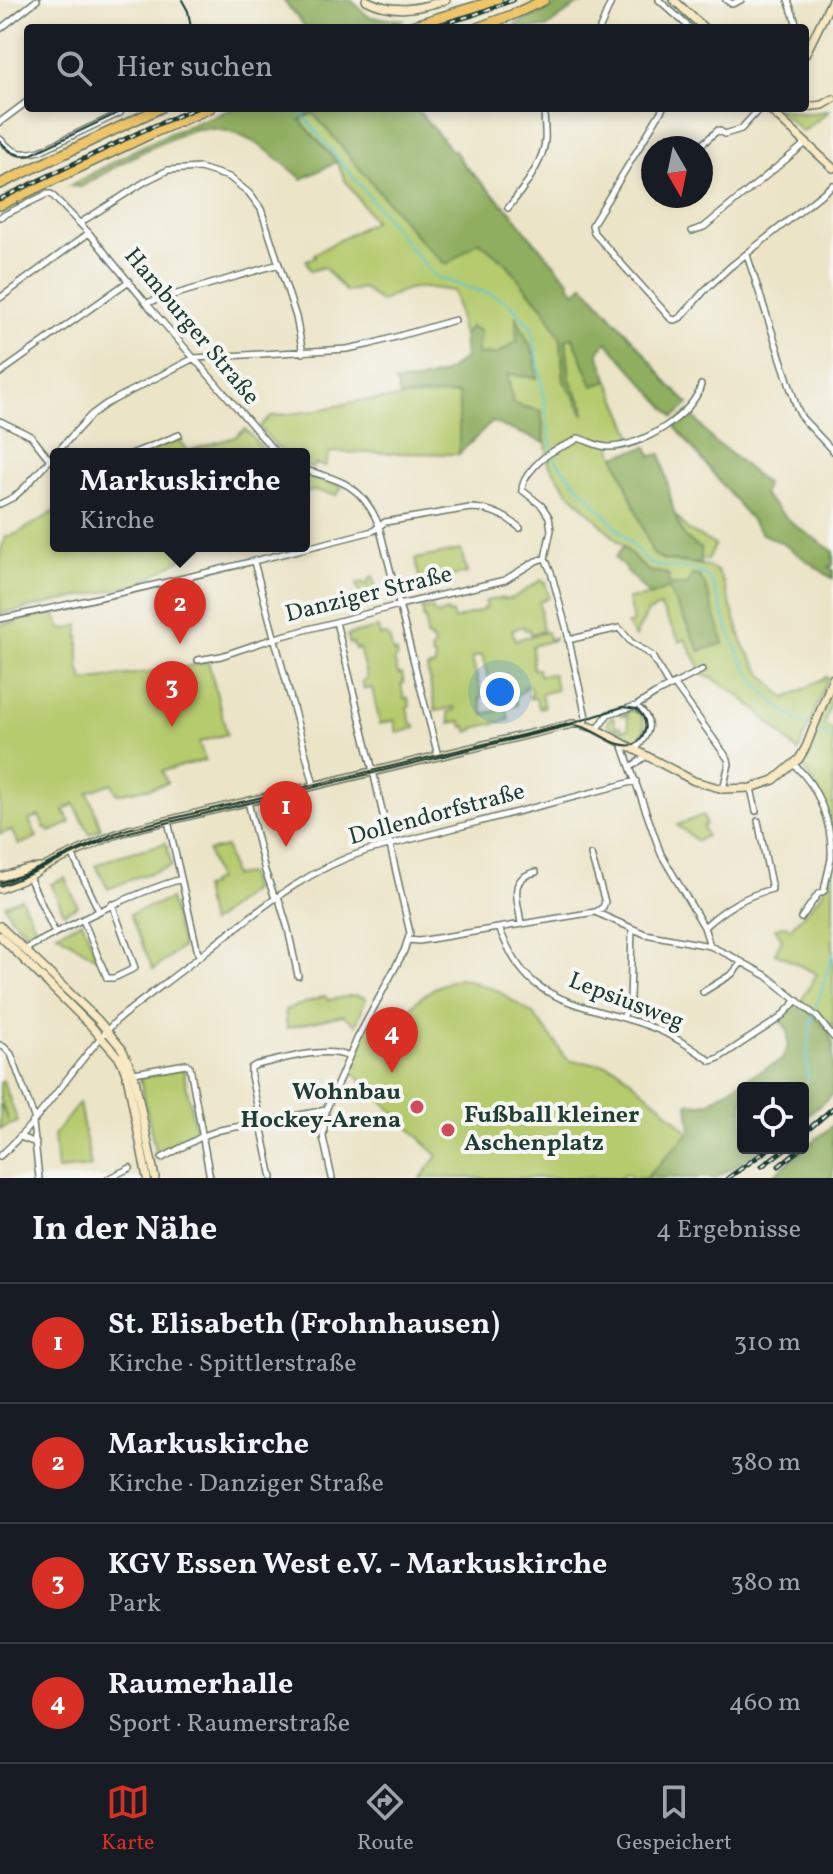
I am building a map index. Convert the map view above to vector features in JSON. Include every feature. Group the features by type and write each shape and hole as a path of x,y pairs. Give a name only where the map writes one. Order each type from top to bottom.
{"highway":[{"path":"463,11 485,0"},
{"path":"419,24 497,0"},
{"path":"488,24 544,0"},
{"path":"0,184 152,112"},
{"path":"0,206 201,112"}],"main road":[{"path":"366,0 388,9 404,10 446,0"},
{"path":"674,0 700,24"},
{"path":"809,42 832,0"},
{"path":"809,107 823,105 833,99"},
{"path":"772,112 833,168"},
{"path":"0,889 114,835 572,724 597,730 694,781 723,789 751,788 774,780 794,765 806,747 833,678"},
{"path":"0,877 42,868"},
{"path":"0,926 105,1034 120,1059 127,1076 147,1178"},
{"path":"0,936 122,1049 134,1073 155,1178"}],"street":[{"path":"0,29 37,0"},
{"path":"602,24 612,0"},
{"path":"659,0 686,24"},
{"path":"726,0 732,4 741,0"},
{"path":"788,0 797,24"},
{"path":"0,122 24,104"},
{"path":"508,208 531,177 545,146 545,112"},
{"path":"661,112 592,225 592,230 671,319 680,318 722,274 833,185"},
{"path":"711,136 718,130 725,134 734,133 756,112"},
{"path":"0,139 12,151 30,154 120,113"},
{"path":"692,231 704,227 806,143"},
{"path":"80,223 168,170 192,167 210,170 237,182 258,203 296,317 303,353"},
{"name":"Hamburger Straße","path":"0,217 51,194 89,233 272,448"},
{"path":"0,298 89,233"},
{"path":"747,255 797,408 802,418 833,451"},
{"path":"146,303 279,264"},
{"path":"0,373 129,281"},
{"path":"64,448 91,415 106,404 194,358 360,347 455,320"},
{"path":"583,725 586,717 545,558 551,530 549,517 542,506 521,488 529,474 549,454 578,438 609,447 641,438 676,420 698,396 701,385"},
{"path":"0,421 31,436 50,460 14,497 0,504"},
{"path":"146,448 179,435"},
{"path":"310,472 347,484 371,508 379,526 438,756"},
{"path":"310,547 373,531 385,522 470,508 484,508 506,516 520,528"},
{"path":"0,619 292,552"},
{"name":"Danziger Straße","path":"198,660 399,605 505,580 545,558"},
{"path":"254,562 314,785"},
{"path":"332,1178 322,1129 326,1110 410,933 336,622"},
{"path":"568,640 619,628 631,642 652,656 728,759 723,789"},
{"path":"597,730 608,714 636,706 702,670"},
{"path":"635,750 645,738 649,726 636,706"},
{"path":"622,744 666,864 704,927 710,946"},
{"path":"631,767 647,756"},
{"path":"794,765 820,798 831,848 824,891 818,894 801,918"},
{"name":"Dollendorfstraße","path":"0,1156 49,1104 105,1034 130,1010 276,897 345,858 636,781"},
{"path":"751,788 756,811"},
{"path":"248,802 265,871 288,929 298,976"},
{"path":"168,821 201,956"},
{"path":"704,927 730,906 772,889 758,821"},
{"path":"72,854 99,911"},
{"path":"408,940 419,941 595,912 605,902 591,855"},
{"path":"521,924 516,894 518,882 524,875 536,872"},
{"path":"29,877 55,933"},
{"path":"29,947 112,904 181,879"},
{"path":"83,920 107,978 135,968 112,904"},
{"path":"595,912 632,930 710,946 742,962 767,976 808,1009 833,1037"},
{"name":"Lepsiusweg","path":"499,928 512,956 535,983 577,1004 668,1035 711,1061 780,1018 797,1000"},
{"path":"623,1018 630,1001 632,930"},
{"path":"703,992 732,974 742,962"},
{"path":"0,1045 11,1054 29,1103 34,1121 39,1178"},
{"path":"272,1178 250,1072 253,1066 322,1052 341,1052 349,1057"},
{"path":"134,1073 188,1065 210,1178"},
{"path":"29,1103 49,1104"},
{"path":"162,1158 203,1136 222,1130 326,1110"},
{"path":"20,1137 36,1143"},
{"path":"109,1178 130,1168"}],"green space":[{"path":"283,0 351,0 369,17 405,20 387,24 303,24"},
{"path":"567,0 585,0 551,24 517,24"},
{"path":"830,110 803,132 780,112 816,113"},
{"path":"224,112 419,112 465,166 513,214 576,292 583,284 689,404 674,417 607,342 598,352 609,381 593,386 573,337 566,340 570,380 584,407 584,415 564,381 561,339 542,305 508,265 479,241 446,265 419,239 313,113 300,120 337,162 302,179 268,151 242,136 228,131 198,129 146,150 81,187 69,186 175,131"},
{"path":"313,112 419,239 445,264 479,241 508,265 542,305 561,339 564,381 583,412 584,407 570,380 566,339 573,337 593,385 609,381 633,437 611,445 653,554 664,560 708,566 717,571 743,644 762,674 783,696 787,698 828,678 798,752 741,697 704,675 685,639 680,642 660,606 647,613 635,637 627,625 633,622 628,599 650,596 667,587 681,612 687,585 669,585 667,574 648,571 568,491 549,464 541,411 513,404 507,373 537,377 535,356 517,319 517,341 498,354 477,355 470,327 463,337 454,291 409,289 381,302 363,288 346,292 324,267 310,271 306,260 374,221 345,180 337,162 299,119"},
{"path":"516,316 535,356 537,378 507,374 513,404 541,411 545,443 492,422 459,454 459,394 400,397 395,382 416,381 443,374 465,358 463,337 470,327 480,331 477,355 498,354 517,341"},
{"path":"459,394 459,454 330,452 325,467 315,464 313,468 310,467 310,448 278,448 259,427 271,416 358,401"},
{"path":"689,411 714,442 766,484 763,495 793,524 833,551 833,565 829,567 833,570 833,579 782,543 762,534 674,425"},
{"path":"245,429 262,448 198,448 235,437"},
{"path":"179,440 186,448 156,448"},
{"path":"647,447 651,456 661,454 674,513 684,537 701,549 701,564 664,560 653,554 615,456"},
{"path":"310,478 342,487 337,495 310,491"},
{"path":"674,513 688,530 715,545 707,561 701,560 700,548 684,537"},
{"path":"50,514 50,552 194,552 145,580 145,583 0,614 0,555 5,537"},
{"path":"623,547 648,571 668,574 669,585 687,585 692,575 699,576 705,585 724,643 700,651 668,588 650,596 615,558"},
{"path":"461,550 467,573 421,584 415,559"},
{"path":"373,576 379,603 363,607 357,584 368,584"},
{"path":"541,580 545,581 549,598 539,602 543,631 531,634 524,626 512,630 515,640 547,632 549,639 554,638 532,646 533,669 538,669 539,675 553,674 556,690 541,694 544,707 539,708 535,697 530,699 529,685 524,687 515,698 517,705 506,708 509,720 468,732 461,721 450,723 448,712 455,710 455,707 436,711 427,668 435,666 431,650 434,646 432,640 426,637 422,608 432,608 437,615 447,611 452,613 454,620 483,610 487,607 485,601 515,597","holes":["482,655 497,711 484,714 472,658"]},
{"path":"54,613 61,629 79,625 79,667 84,681 171,671 208,661 227,734 199,742 205,760 162,771 167,783 117,794 112,783 88,792 101,829 90,834 74,804 64,810 70,823 50,832 45,829 39,816 29,820 37,837 19,845 11,830 0,834 0,625"},
{"path":"378,628 380,636 389,638 393,653 396,652 397,658 394,660 398,674 402,674 404,699 408,698 411,723 416,728 397,733 394,720 380,724 372,688 364,689 362,681 367,679 359,648 355,649 353,643 350,644 347,635"},
{"path":"833,683 833,695 824,725 833,730 833,848 824,801 802,761"},
{"path":"635,710 642,717 644,725 643,734 637,742 607,724 613,717 616,727 621,726 622,730 629,728 627,715 621,714"},
{"path":"703,815 706,836 697,841 677,825"},
{"path":"166,843 172,866 108,889 96,865"},
{"path":"226,847 233,876 248,874 252,890 210,924 203,888 217,880 208,851"},
{"path":"833,848 833,1034 800,1003 817,974 775,953 782,939 775,928 786,925 790,929 822,894"},
{"path":"65,878 78,906 64,913 51,884"},
{"path":"21,898 36,928 26,932 10,916 5,905"},
{"path":"170,899 182,947 153,970 130,914"},
{"path":"82,921 98,959 57,933"},
{"path":"460,978 496,990 533,1014 571,1061 617,1068 689,1133 646,1178 625,1174 621,1178 421,1178 438,1156 352,1071 367,1024 392,1041 397,1035 391,1030 421,998 437,987"},
{"path":"356,995 366,998 356,1025 343,1015 287,1028 285,1010 325,996 328,1000"},
{"path":"797,1001 827,1029 833,1043 833,1094 809,1114 809,1082 740,1082 782,1060 788,1046 788,1030 779,1019"},
{"path":"183,1069 196,1132 169,1145 170,1149 163,1148 162,1157 157,1160 140,1078"},
{"path":"3,1081 18,1122 0,1129 0,1104 8,1121 0,1098 0,1083"},
{"path":"737,1084 737,1154 753,1154 716,1178 646,1178 691,1131 688,1103 708,1103"},
{"path":"79,1103 91,1167 57,1170 54,1135"},
{"path":"833,1125 833,1178 770,1178 799,1154 809,1154 809,1145"}],"waterway":[{"path":"300,112 432,274 499,297 512,305 531,327 556,461 649,563 692,569 707,577 713,584 735,646 756,682 786,713 806,725"},
{"path":"820,732 833,738"},
{"path":"808,1080 811,1022 833,954"}],"tram line":[{"path":"182,0 190,24"},
{"path":"0,141 13,152 30,155 120,112"},
{"path":"0,883 128,829 577,722 623,707 637,709 644,718 645,733 634,745 618,744 588,729 572,725 129,832 0,886"}],"railway":[{"path":"442,24 513,0"},
{"path":"0,199 187,112"},
{"path":"809,1129 833,1108"},
{"path":"728,1178 762,1154"},
{"path":"762,1166 778,1154"},
{"path":"779,1166 794,1154"}],"place":[{"name":"Markuskirche","path":"180,644"},
{"name":"KGV Essen West e.V. - Markuskirche","path":"172,727"},
{"name":"St. Elisabeth (Frohnhausen)","path":"286,847"},
{"name":"Raumerhalle","path":"392,1073"},
{"name":"Wohnbau Hockey-Arena","path":"417,1107"},
{"name":"Fußball kleiner Aschenplatz","path":"448,1130"}]}
